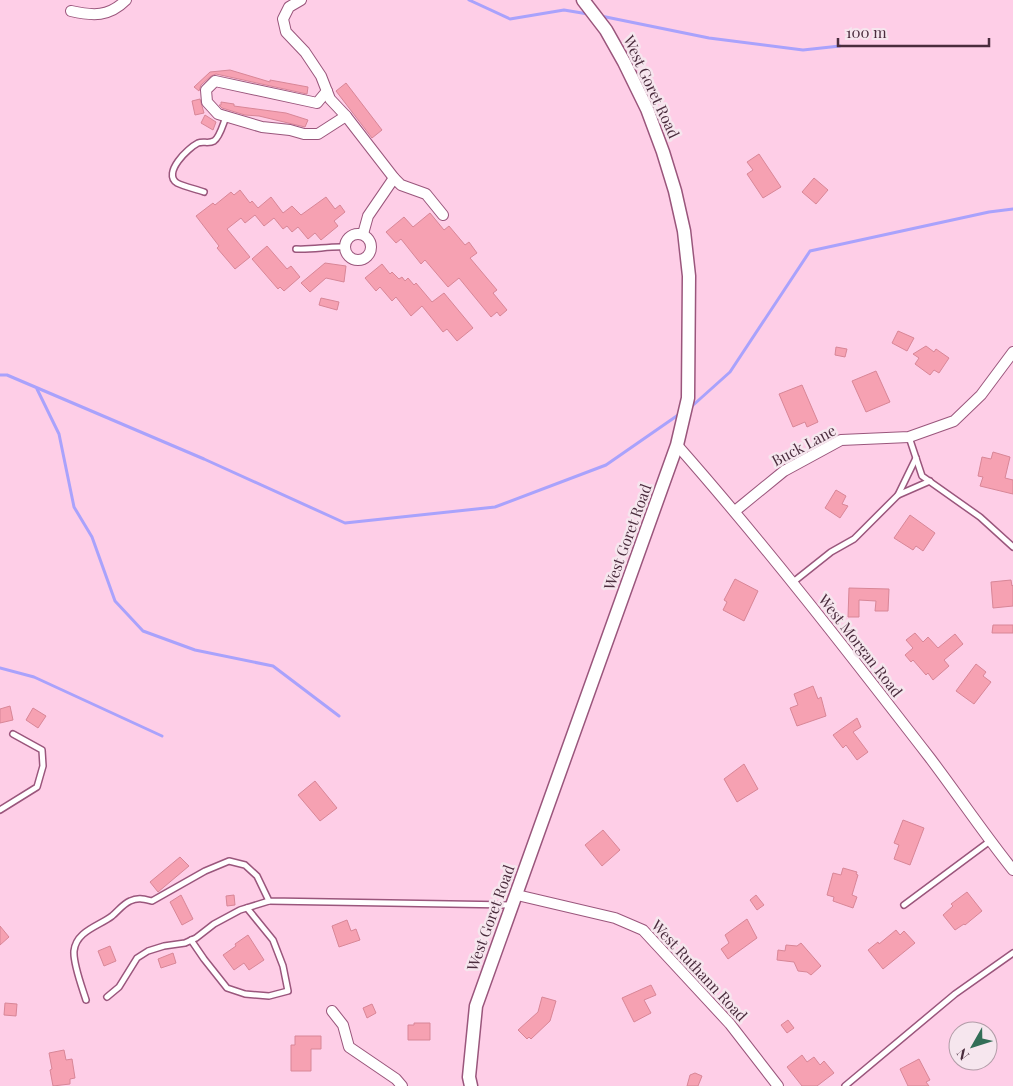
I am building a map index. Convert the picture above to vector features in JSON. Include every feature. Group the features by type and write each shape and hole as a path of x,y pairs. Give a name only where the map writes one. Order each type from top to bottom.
{"street":[{"path":"71,11 90,15 107,13 126,0"},
{"path":"301,0 289,7 283,19 286,32 305,52 321,76 330,99 346,116 394,178 401,185 426,194 443,215"},
{"name":"West Goret Road","path":"471,1086 469,1078 476,1006 678,446 688,398 689,276 684,231 675,191 647,109 606,30 583,0"},
{"path":"327,91 317,103 215,81 206,90 207,102 218,114 262,127 290,130 304,134 318,134 346,116"},
{"path":"363,234 368,216 394,178"},
{"path":"355,234 363,234 371,244 370,253 364,259 351,258 345,247 351,236 355,234"},
{"name":"Buck Lane","path":"735,511 784,471 841,440 909,437 954,421 981,395 1013,352"},
{"name":"West Morgan Road","path":"678,446 735,511 792,583 930,759 1013,870"},
{"name":"West Ruthann Road","path":"515,900 615,918 643,930 730,1024 778,1086"},
{"path":"332,1011 343,1025 348,1046 396,1079 402,1086"}],"lane":[{"path":"204,192 177,182 172,176 173,170 179,160 198,144 216,140 227,116"},
{"path":"296,250 311,250 330,246 345,247"},
{"path":"909,437 922,476 980,517 1013,547"},
{"path":"792,583 830,552 854,539 898,495 916,458"},
{"path":"898,495 930,481"},
{"path":"0,810 38,787 43,766 42,750 12,734"},
{"path":"904,905 990,841"},
{"path":"86,1000 76,966 74,951 78,941 85,932 112,916 128,902 140,898 152,900 205,871 229,861 245,865 256,876 269,901"},
{"path":"107,997 119,987 137,958 142,954 164,946 185,943 214,924 246,908 269,901 515,900"},
{"path":"192,940 227,988 245,994 269,996 288,991 284,966 274,940 246,908"},
{"path":"845,1086 955,994 1013,953"}],"building":[{"path":"230,70 270,82 270,80 308,87 307,94 216,74 201,85 199,91 194,87 210,72"},
{"path":"346,83 382,130 372,138 336,91"},
{"path":"200,99 204,113 195,115 192,101"},
{"path":"221,102 234,104 234,106 286,113 308,120 305,127 259,116 245,115 222,108 219,105 221,105"},
{"path":"205,115 216,122 213,130 201,123"},
{"path":"759,154 781,187 763,198 747,174 753,170 747,162"},
{"path":"814,178 828,190 816,204 802,192"},
{"path":"240,190 250,203 252,201 258,208 271,197 283,213 292,206 301,215 326,197 335,209 340,205 345,212 334,221 338,226 321,240 315,233 308,239 298,227 292,232 287,226 283,229 274,218 264,226 255,215 245,223 241,218 227,229 250,257 235,269 217,248 219,246 196,216 213,203 215,205 231,192 234,195"},
{"path":"430,213 444,230 449,226 465,245 469,242 477,253 470,258 497,290 493,293 507,310 500,316 497,312 491,317 459,278 448,287 425,260 421,264 401,239 396,243 386,232 404,217 413,227"},
{"path":"267,246 287,269 291,266 300,277 284,291 280,287 278,289 252,259"},
{"path":"325,263 346,266 344,282 326,278 310,292 301,283"},
{"path":"382,264 390,274 392,272 399,279 402,277 405,281 408,278 414,285 416,283 432,302 444,293 473,328 457,341 447,329 443,332 422,306 411,316 396,297 392,301 380,287 376,291 365,278"},
{"path":"321,298 339,302 337,310 319,305"},
{"path":"898,331 914,338 907,351 892,343"},
{"path":"926,346 934,352 936,349 949,358 939,373 934,370 930,375 915,364 919,358 913,354"},
{"path":"836,347 847,349 845,357 835,355"},
{"path":"876,371 890,402 866,412 852,381"},
{"path":"802,385 818,422 807,427 805,422 793,427 779,394"},
{"path":"993,452 1010,457 1005,478 1013,480 1013,494 980,486 983,477 978,476 982,457 991,459"},
{"path":"836,490 846,496 842,504 848,506 840,518 825,508"},
{"path":"910,515 935,533 923,551 916,546 913,550 894,538"},
{"path":"735,579 758,591 744,621 723,610 727,602 724,600"},
{"path":"1011,580 1013,585 1013,606 993,608 991,582"},
{"path":"849,588 889,589 888,611 875,611 876,601 859,600 859,617 848,617"},
{"path":"993,625 1013,625 1013,633 992,633"},
{"path":"915,633 923,642 928,637 938,648 955,634 963,644 944,660 949,666 933,680 928,673 926,675 913,660 911,662 905,655 913,648 906,640"},
{"path":"976,664 986,672 983,676 991,682 974,704 956,691"},
{"path":"813,686 818,699 821,697 826,716 797,726 790,708 798,705 794,694"},
{"path":"10,706 13,720 0,723 0,709"},
{"path":"33,708 46,716 38,728 26,720"},
{"path":"857,718 861,727 853,732 868,752 857,760 846,745 843,748 833,735"},
{"path":"744,764 758,789 737,802 724,779"},
{"path":"315,781 337,808 320,821 298,795"},
{"path":"903,820 924,828 910,865 894,859 899,845 894,843"},
{"path":"603,830 620,850 602,866 585,845"},
{"path":"180,857 189,866 158,892 150,882"},
{"path":"843,868 857,872 856,874 858,875 852,895 857,897 853,908 833,901 834,897 827,895 833,873 841,875"},
{"path":"967,892 982,911 965,925 955,930 943,915 953,906 951,904"},
{"path":"181,895 193,919 182,925 170,902"},
{"path":"234,895 235,905 227,906 226,896"},
{"path":"756,895 764,905 757,910 750,900"},
{"path":"747,919 757,938 728,959 721,949 729,943 725,935"},
{"path":"347,920 351,931 356,929 360,940 339,947 332,926"},
{"path":"0,926 9,937 0,945"},
{"path":"896,930 900,935 904,931 915,943 883,969 868,950 878,942 879,944"},
{"path":"248,935 264,960 249,970 244,963 234,970 223,955"},
{"path":"801,943 821,966 811,975 807,972 798,971 794,962 777,960 778,950 785,951 786,945 797,946"},
{"path":"110,946 116,961 104,966 98,951"},
{"path":"173,953 176,963 161,968 158,959"},
{"path":"651,985 656,995 644,1000 651,1013 634,1022 622,998"},
{"path":"542,997 556,1001 550,1021 531,1039 529,1037 527,1039 518,1030 538,1012"},
{"path":"5,1003 17,1004 16,1016 4,1015"},
{"path":"372,1004 376,1013 367,1018 363,1008"},
{"path":"788,1020 794,1028 787,1033 781,1025"},
{"path":"414,1023 430,1023 430,1040 408,1040 408,1025 414,1025"},
{"path":"295,1036 321,1036 321,1049 311,1049 311,1071 291,1071 291,1045 295,1045"},
{"path":"64,1050 66,1060 72,1059 75,1078 70,1079 70,1084 53,1086 49,1053"},
{"path":"802,1055 807,1062 814,1057 820,1065 824,1061 834,1073 817,1086 802,1086 787,1067"},
{"path":"919,1059 930,1080 926,1082 929,1086 908,1086 900,1069"},
{"path":"695,1073 702,1076 698,1086 687,1086 690,1075"}],"waterway":[{"path":"469,0 510,19 564,10 588,14"},
{"path":"601,16 709,38 803,50 840,46"},
{"path":"691,407 730,372 810,251 989,212 1013,209"},
{"path":"0,375 7,375 204,459 345,523 495,507 606,465 681,413"},
{"path":"37,389 59,434 74,507 92,537 115,601 143,631 195,650 273,666 339,716"},
{"path":"0,668 34,677 162,736"}]}
